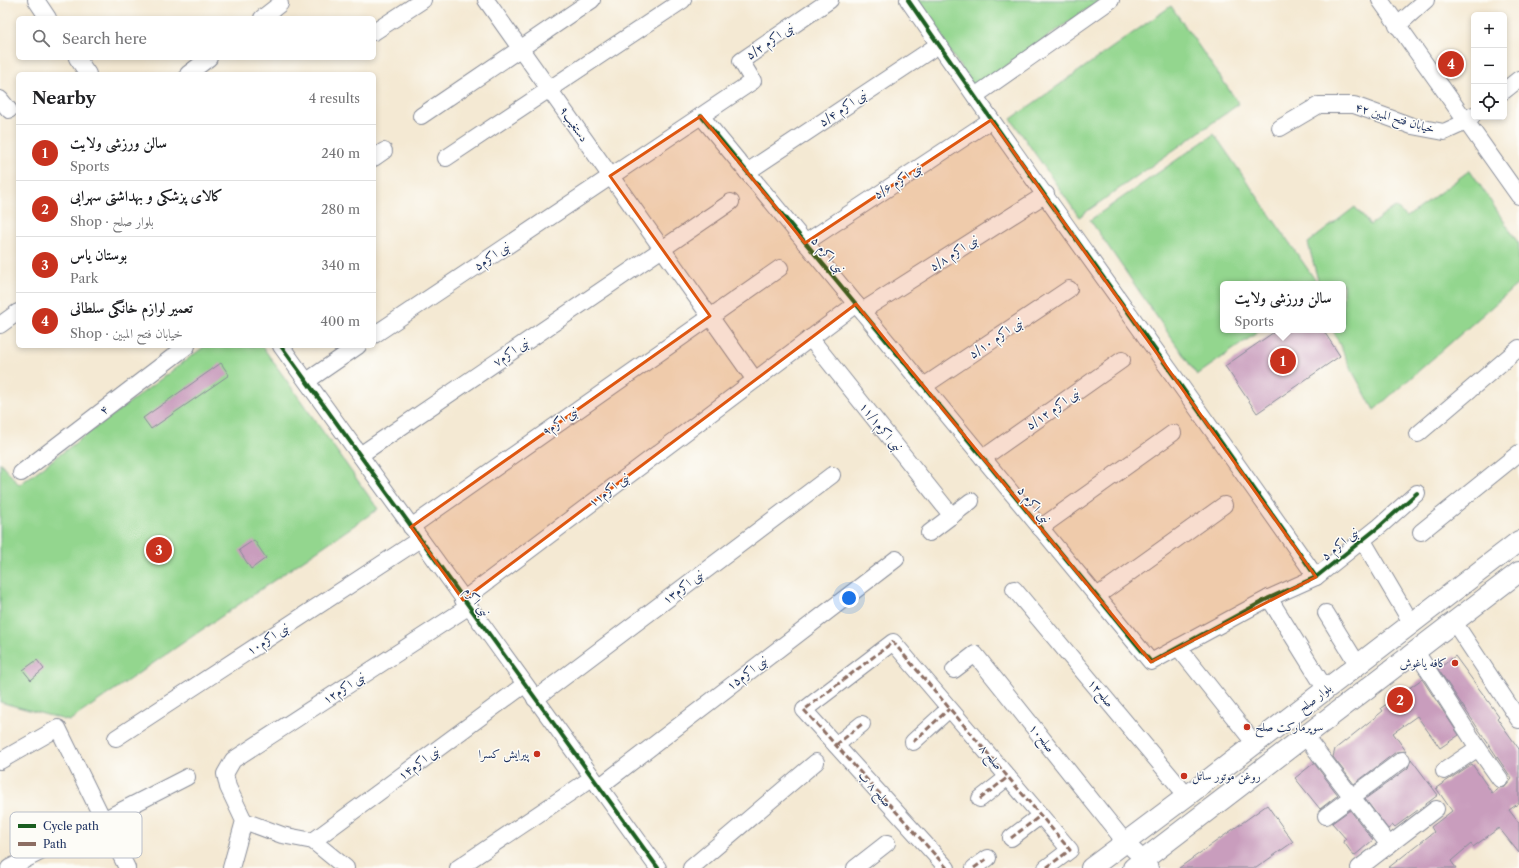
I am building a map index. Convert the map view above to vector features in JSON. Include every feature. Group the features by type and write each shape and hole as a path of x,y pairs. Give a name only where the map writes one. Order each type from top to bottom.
{"main road":[{"name":"بلوار صلح","path":"1091,868 1326,690 1519,541"},
{"name":"بلوار صلح","path":"1142,865 1415,650 1519,572"}],"street":[{"path":"36,0 47,16"},
{"path":"376,31 423,0"},
{"name":"دستغیب۹","path":"486,0 710,316"},
{"path":"421,116 592,0"},
{"path":"446,158 683,0"},
{"name":"نبی اکرم ۵/۲","path":"701,116 753,81 741,61 830,0"},
{"path":"908,0 991,120 1046,194 1316,577"},
{"path":"975,96 1111,0"},
{"path":"1380,0 1397,26 1470,118 1519,196"},
{"path":"1397,26 1426,0"},
{"path":"265,16 280,4"},
{"name":"نبی اکرم ۵/۴","path":"747,172 938,45"},
{"path":"78,60 87,72"},
{"path":"191,72 207,60"},
{"path":"1507,89 1519,79"},
{"name":"خیابان فتح المبین ۴۲","path":"1280,128 1320,105 1354,105 1412,126 1444,132 1470,118"},
{"path":"610,176 701,116"},
{"name":"نبی اکرم ۵","path":"701,116 1150,662 1269,598 1316,577 1417,493"},
{"name":"نبی اکرم ۵/۶","path":"805,243 991,120"},
{"name":"نبی اکرم۵","path":"376,334 610,176"},
{"name":"نبی اکرم ۵/۸","path":"810,338 1046,194"},
{"name":"نبی اکرم۷","path":"360,455 731,202"},
{"name":"نبی اکرم۹","path":"415,533 710,316 780,268"},
{"name":"نبی اکرم ۵/۱۰","path":"924,386 1069,289"},
{"path":"0,325 16,313"},
{"path":"710,316 755,380"},
{"name":"نبی اکرم۱۱","path":"466,604 810,338"},
{"name":"نبی اکرم۱۱/۱","path":"810,338 952,516"},
{"name":"۴","path":"21,473 184,348"},
{"name":"نبی اکرم","path":"282,348 534,699 658,868"},
{"path":"307,381 355,348"},
{"path":"1418,434 1519,348"},
{"name":"نبی اکرم ۵/۱۲","path":"983,458 1122,360"},
{"path":"1040,528 1173,433"},
{"path":"1421,532 1519,453"},
{"name":"نبی اکرم۱۳","path":"534,699 832,474"},
{"path":"930,533 971,501"},
{"path":"1097,596 1224,505"},
{"name":"نبی اکرم۱۰","path":"116,738 415,533"},
{"path":"1362,539 1412,624"},
{"name":"نبی اکرم۱۵","path":"458,868 596,782 896,559"},
{"name":"صلح۱۲","path":"1014,589 1187,796"},
{"path":"1269,598 1326,690"},
{"name":"نبی اکرم۱۲","path":"244,821 228,787 225,774 233,760 466,604"},
{"path":"1326,613 1358,665"},
{"path":"1454,622 1514,703 1519,720"},
{"name":"۸ صلح","path":"804,710 892,642 1070,850 1046,868"},
{"path":"1178,647 1255,744"},
{"path":"1415,650 1478,748 1500,779"},
{"name":"صلح۱۰","path":"954,670 975,654 1125,842"},
{"name":"نبی اکرم۱۴","path":"313,840 524,685"},
{"path":"913,742 949,709"},
{"name":"صلح ۸ ب","path":"804,710 947,868"},
{"path":"836,745 862,724"},
{"path":"0,760 58,728 98,812"},
{"path":"1305,736 1389,845"},
{"path":"1444,771 1478,748"},
{"path":"1326,816 1402,760"},
{"path":"691,868 816,762"},
{"path":"119,812 187,777"},
{"path":"980,799 1008,777"},
{"path":"1359,868 1436,809"},
{"path":"1011,838 1040,816"},
{"path":"231,868 244,821 282,835 313,840 346,868"},
{"path":"1125,842 1142,865"},
{"path":"855,868 887,843"},
{"path":"9,868 29,858"},
{"path":"122,858 127,868"},
{"path":"974,868 988,858"}],"highlighted area":[{"path":"701,116 805,243 991,120 1316,577 1151,662 856,304 463,600 411,527 710,316 610,176"}],"green space":[{"path":"914,0 1100,0 975,88"},
{"path":"1171,6 1239,104 1079,217 1011,119"},
{"path":"1214,134 1316,281 1220,281 1220,333 1257,333 1197,375 1090,220"},
{"path":"1470,170 1519,244 1519,283 1374,410 1349,365 1334,333 1346,333 1346,281 1318,281 1308,243 1355,207 1370,225 1395,207 1407,217"},
{"path":"202,348 263,348 378,509 69,721 0,702 0,462 19,485"}],"building":[{"path":"1273,333 1325,333 1340,356 1257,413 1225,366"},
{"path":"221,363 229,375 151,429 143,418"},
{"path":"254,540 266,558 251,569 239,550"},
{"path":"1455,656 1499,716 1497,718 1519,749 1519,803 1509,810 1519,823 1519,853 1499,828 1473,847 1471,844 1451,861 1456,868 1388,868 1434,832 1431,827 1452,811 1436,788 1472,764 1492,793 1499,788 1505,787 1512,779 1438,669"},
{"path":"37,660 44,669 31,680 23,670"},
{"path":"1422,679 1459,735 1440,748 1417,716 1393,733 1406,751 1396,752 1354,784 1333,757 1335,749 1383,711 1381,708"},
{"path":"1411,759 1438,795 1395,827 1393,825 1388,829 1365,799 1408,768"},
{"path":"1314,763 1338,795 1320,809 1295,778"},
{"path":"1267,805 1293,842 1256,868 1179,868"},
{"path":"1350,810 1373,840 1354,856 1343,841 1346,839 1332,823"}],"marked path":[{"path":"947,868 804,710 893,642 1070,850 1046,868"},
{"path":"913,742 949,709"},
{"path":"836,745 862,724"},
{"path":"980,799 1008,777"},
{"path":"1011,838 1040,816"},
{"path":"974,868 988,858"}],"cycle path":[{"path":"908,0 958,73 1316,577"},
{"path":"701,116 1151,662 1269,598 1316,577 1380,526 1417,493"},
{"path":"282,348 658,868"}],"place":[{"name":"تعمیر لوازم خانگی سلطانی","path":"1451,64"},
{"name":"سالن ورزشی ولایت","path":"1283,361"},
{"name":"بوستان یاس","path":"159,550"},
{"name":"کافه یاغوش","path":"1455,663"},
{"name":"کالای پزشکی و بهداشتی سهرابی","path":"1400,700"},
{"name":"سوپرمارکت صلح","path":"1247,727"},
{"name":"پیرایش کسرا","path":"537,754"},
{"name":"روغن موتور ساتل","path":"1184,776"}]}
